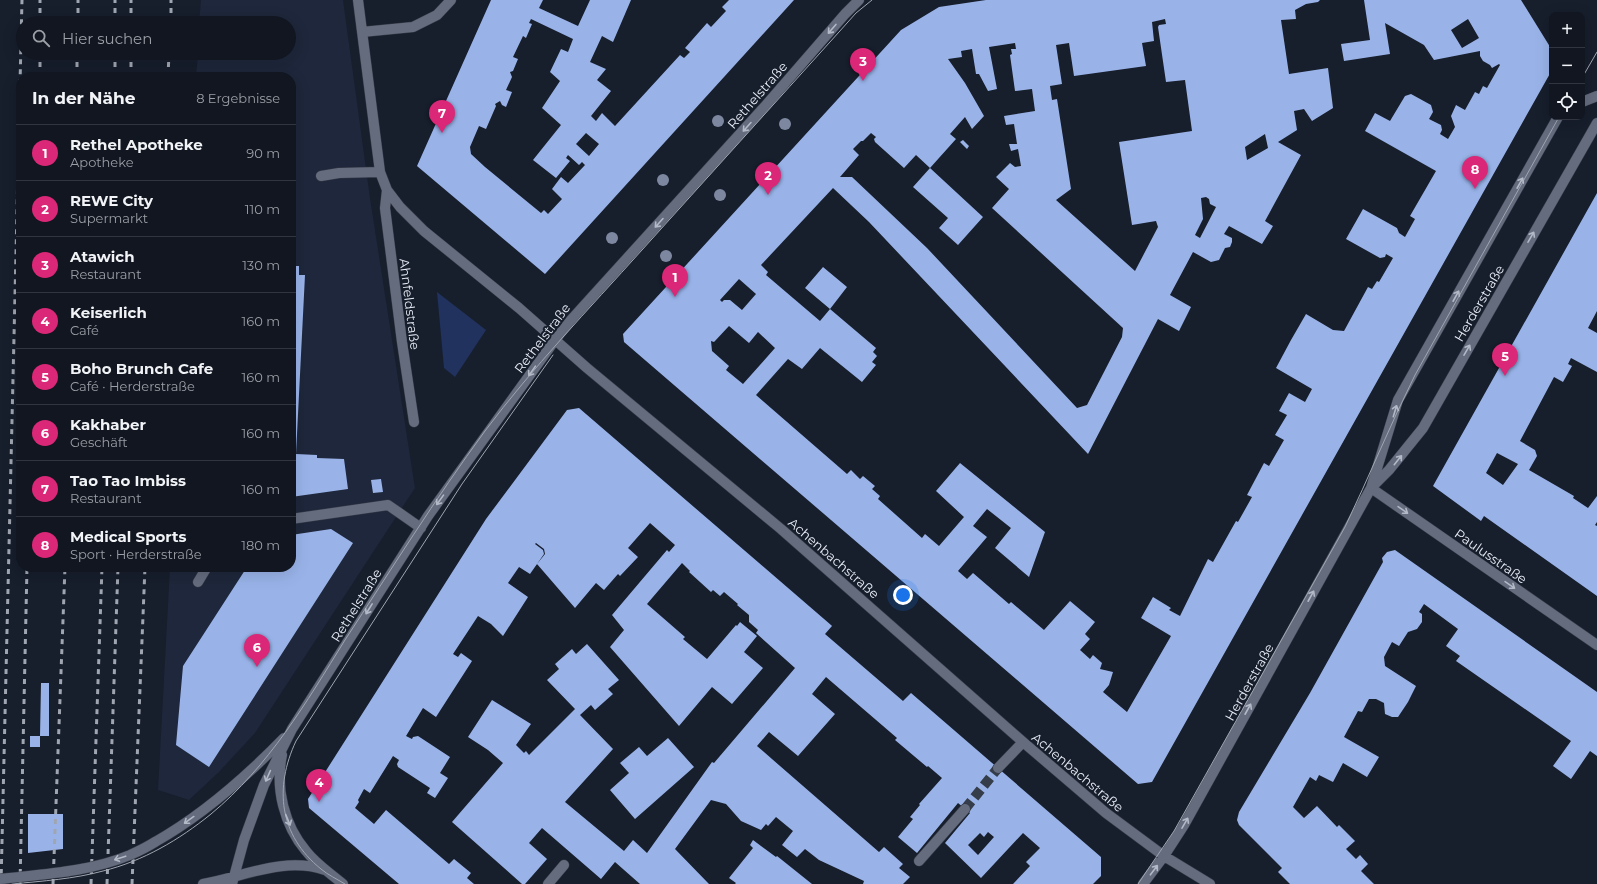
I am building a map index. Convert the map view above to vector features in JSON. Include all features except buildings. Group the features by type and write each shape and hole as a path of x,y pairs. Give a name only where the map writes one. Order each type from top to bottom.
{"street":[{"name":"Ahnfeldstraße","path":"358,0 380,172 387,190 400,208 424,231 519,308 555,340"},
{"path":"362,32 413,27 438,15 451,0"},
{"name":"Rethelstraße","path":"233,881 244,840 263,789 292,729 421,528 555,340 584,305 766,106 845,14 859,0"},
{"path":"1585,101 1597,96"},
{"name":"Herderstraße","path":"1144,884 1184,825 1371,488 1398,400 1556,120"},
{"name":"Herderstraße","path":"1371,488 1389,470 1423,428 1597,123"},
{"path":"321,176 339,173 380,172"},
{"name":"Ahnfeldstraße","path":"387,190 385,208 414,422"},
{"name":"Achenbachstraße","path":"555,340 781,529 1022,742 1106,813 1164,856 1210,884"},
{"name":"Paulusstraße","path":"1371,488 1597,646"},
{"path":"296,518 388,505 421,528"},
{"path":"198,582 204,572"},
{"path":"292,729 282,754 280,767 282,803 290,825 299,842 310,855 343,884"},
{"name":"Rethelstraße","path":"0,879 64,872 89,867 131,855 171,834 220,797 258,764 292,729"},
{"path":"998,768 1022,742"},
{"path":"919,861 965,809"},
{"path":"203,884 233,881 283,865 309,866 326,870"},
{"path":"548,884 564,865"}],"shaded area":[{"path":"201,0 343,0 370,198 415,488 255,733 219,772 189,800 158,790 170,572 296,572 296,72 196,72 197,60 296,60 296,16 200,16"},
{"path":"437,292 486,330 455,377 444,368"}],"tunnel":[{"path":"965,809 998,768"}],"tram line":[{"path":"12,884 81,876 132,862 173,841 199,824 232,795 269,754 285,733 431,509 503,407 561,339 856,13 872,0"},
{"path":"1585,73 1597,52"},
{"path":"1138,884 1174,831 1345,527 1415,375 1557,120"},
{"path":"345,884 324,871 307,856 296,841 289,826 284,810 283,793 289,759 296,741 462,484 553,355"}],"railway":[{"path":"22,0 22,16"},
{"path":"40,0 40,16"},
{"path":"78,0 78,16"},
{"path":"115,0 115,16"},
{"path":"131,0 131,16"},
{"path":"171,0 171,16"},
{"path":"20,72 21,60"},
{"path":"40,60 40,72"},
{"path":"77,60 77,72"},
{"path":"115,60 115,72"},
{"path":"131,60 131,72"},
{"path":"168,72 169,60"},
{"path":"1,884 16,253"},
{"path":"20,884 27,572"},
{"path":"53,884 65,572"},
{"path":"91,884 102,572"},
{"path":"107,884 118,572"},
{"path":"132,884 145,572"}],"place":[{"name":"Atawich","path":"863,81"},
{"name":"Tao Tao Imbiss","path":"442,133"},
{"name":"Medical Sports","path":"1475,189"},
{"name":"REWE City","path":"768,195"},
{"name":"Rethel Apotheke","path":"675,297"},
{"name":"Boho Brunch Cafe","path":"1505,376"},
{"name":"Kakhaber","path":"257,667"},
{"name":"Keiserlich","path":"319,802"}]}
